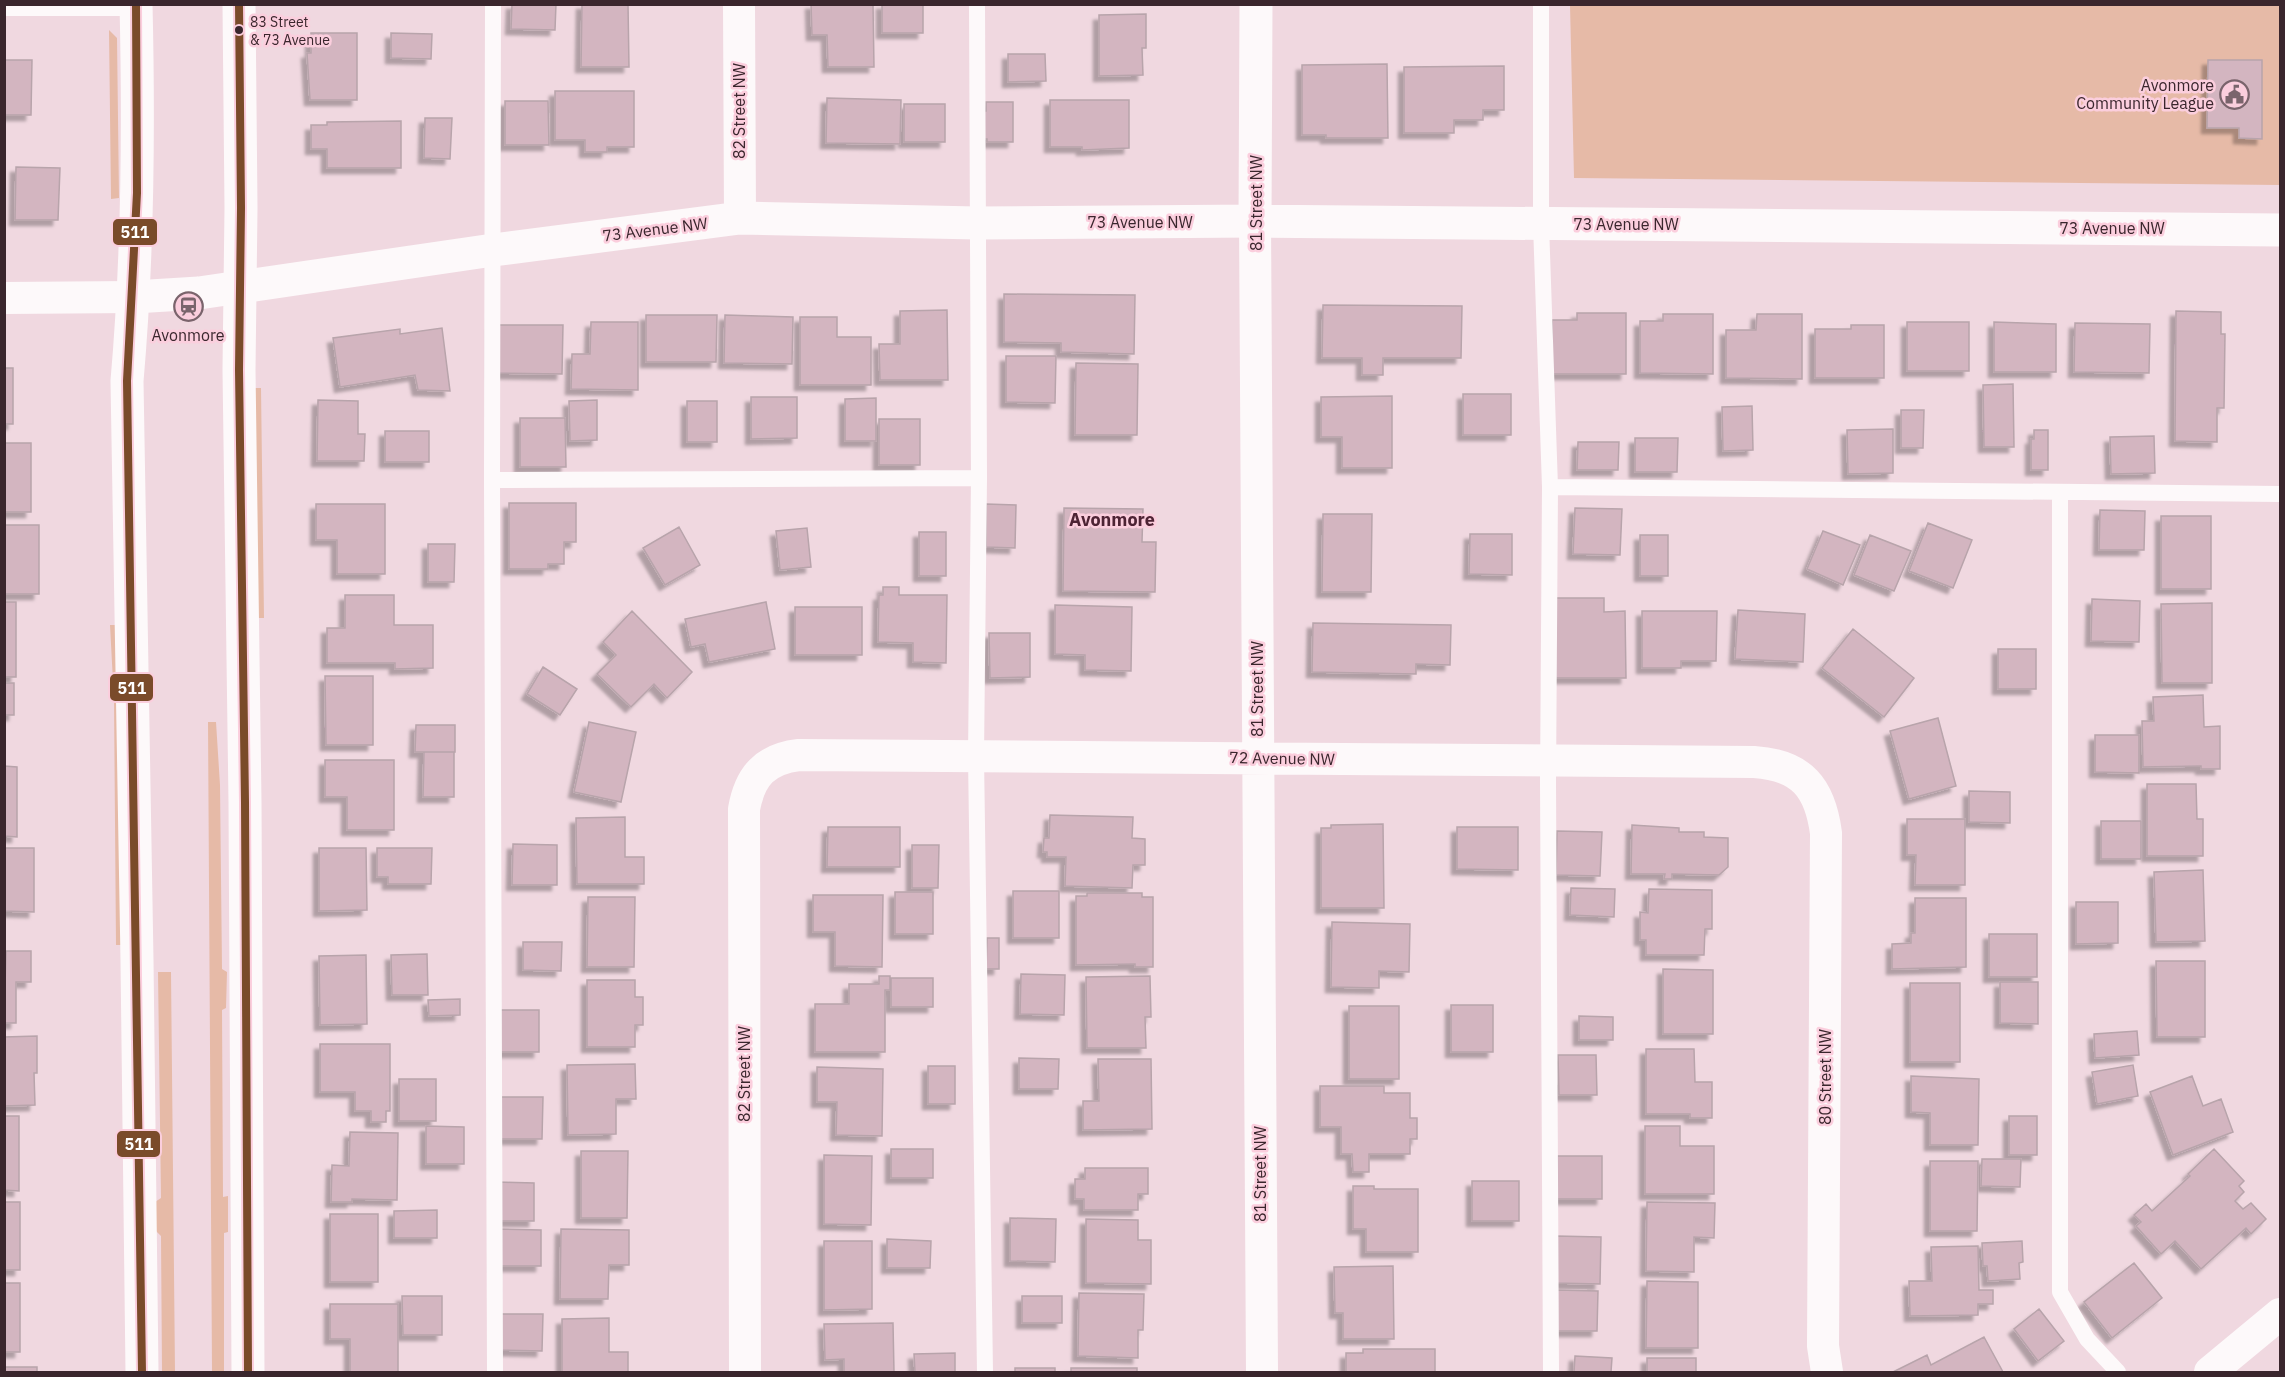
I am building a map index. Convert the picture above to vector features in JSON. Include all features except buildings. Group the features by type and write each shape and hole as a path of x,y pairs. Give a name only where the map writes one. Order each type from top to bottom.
{"main road":[{"path":"239,4 239,370 245,814 248,1372"},
{"name":"81 Street NW","path":"1256,4 1256,221"},
{"path":"136,6 138,200 134,297 127,381 142,1372"},
{"name":"73 Avenue NW","path":"134,297 199,293 493,250 740,218 977,223 1256,221 2280,230"}],"street":[{"name":"82 Street NW","path":"739,4 740,218"},
{"name":"81 Street NW","path":"1256,221 1262,1372"},
{"name":"73 Avenue NW","path":"4,298 134,297"},
{"name":"72 Avenue NW","path":"755,777 768,764 781,757 799,755 1257,758 1771,763 1791,771 1810,785"},
{"name":"82 Street NW","path":"745,1372 743,833 747,792 755,777"},
{"name":"80 Street NW","path":"1810,785 1822,807 1826,833 1824,1346 1827,1372"},
{"path":"2210,1372 2280,1314"}],"lane":[{"path":"493,4 495,1372"},
{"path":"977,4 979,478 976,757 985,1372"},
{"path":"1541,4 1541,224 1550,487 1548,762 1551,1372"},
{"path":"4,8 136,6"},
{"path":"492,480 979,478"},
{"path":"1550,487 2280,494"},
{"path":"2061,492 2060,1292 2088,1339 2118,1372"}],"shaded area":[{"path":"1570,5 2280,5 2280,185 1574,178"},
{"path":"109,30 117,38 119,198 111,199"},
{"path":"253,388 261,388 264,618 256,618"},
{"path":"110,625 120,625 122,945 116,945 114,701"},
{"path":"208,722 216,722 220,785 222,969 227,972 226,1008 222,1010 223,1197 228,1196 228,1232 224,1233 224,1372 212,1372"},
{"path":"158,972 171,972 175,1372 162,1372 161,1236 156,1231 155,1202 161,1198"}],"transit line":[{"name":"511","path":"136,4 137,193 127,381 142,1372"},
{"name":"511","path":"239,4 241,208 239,370 245,802 248,1372"}],"place":[{"name":"83 Street & 73 Avenue","path":"239,30"},
{"name":"Avonmore Community League","path":"2235,94"},
{"name":"Avonmore","path":"188,307"}],"district":[{"name":"Avonmore","path":"1112,519"}]}
